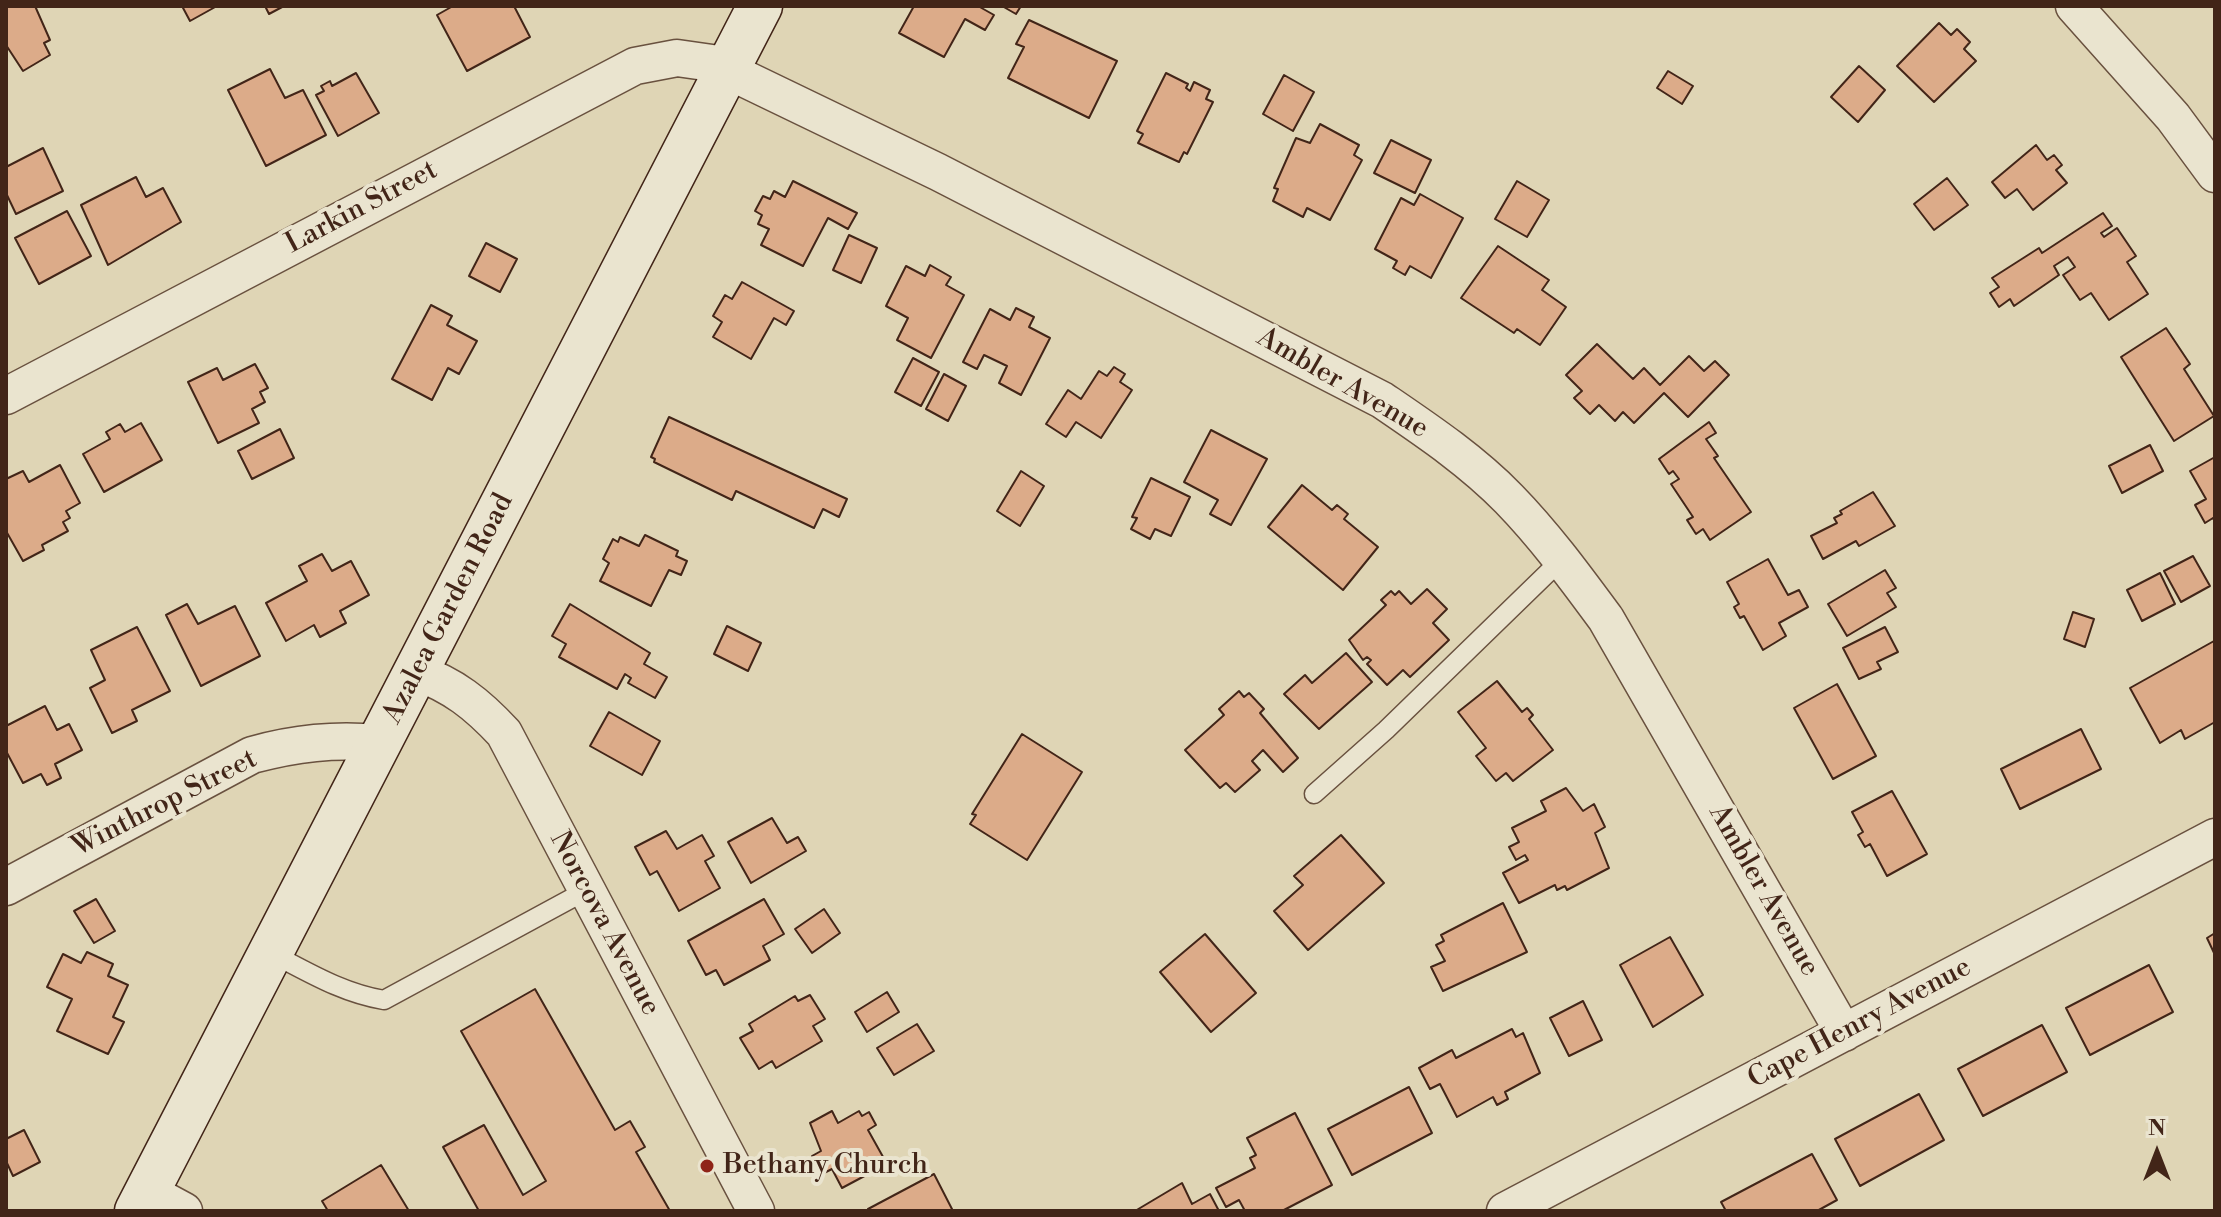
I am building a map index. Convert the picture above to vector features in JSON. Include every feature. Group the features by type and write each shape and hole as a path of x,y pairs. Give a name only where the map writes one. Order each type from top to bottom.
{"main road":[{"name":"Azalea Garden Road","path":"156,1204 271,953 760,6"}],"street":[{"path":"2074,6 2173,117 2215,174"},
{"name":"Larkin Street","path":"6,396 635,66 677,58 728,68"},
{"name":"Ambler Avenue","path":"728,68 952,179 1382,400 1447,445 1506,496 1562,559 1606,619 1844,1033"},
{"name":"Norcova Avenue","path":"416,672 445,683 478,704 504,733 756,1211"},
{"name":"Winthrop Street","path":"6,887 252,755 297,743 343,739 379,743"},
{"name":"Cape Henry Avenue","path":"1505,1211 2215,837"}],"lane":[{"path":"1314,794 1386,730 1562,559"},
{"path":"271,953 334,986 359,996 384,1000 587,890"}],"building":[{"path":"6,6 35,6 50,40 44,43 50,55 23,71 6,45"},
{"path":"182,6 217,6 190,21"},
{"path":"265,6 284,6 269,14"},
{"path":"453,6 514,6 530,37 467,71 437,15"},
{"path":"914,6 978,6 994,15 985,30 965,19 944,57 899,33"},
{"path":"1002,6 1021,6 1016,14"},
{"path":"1029,20 1117,61 1089,118 1008,78 1024,47 1016,44"},
{"path":"1939,23 1951,35 1957,29 1970,42 1964,49 1976,61 1934,102 1897,66"},
{"path":"1859,66 1885,90 1858,122 1831,97"},
{"path":"270,69 285,98 303,90 326,135 266,166 228,90"},
{"path":"1668,71 1693,86 1682,104 1657,88"},
{"path":"356,73 379,113 338,136 316,95 324,91 321,86 330,81 332,86"},
{"path":"1166,73 1188,84 1186,88 1190,91 1194,82 1210,90 1206,99 1213,102 1187,154 1184,152 1179,162 1138,143 1143,134 1137,131"},
{"path":"1284,75 1314,92 1293,131 1263,114"},
{"path":"1320,124 1359,145 1354,155 1362,160 1330,220 1307,208 1303,217 1273,201 1278,189 1274,188 1296,138 1310,143"},
{"path":"1391,140 1431,160 1415,193 1374,173"},
{"path":"2036,145 2047,160 2054,155 2062,165 2056,170 2067,183 2033,210 2017,189 2005,198 1992,182"},
{"path":"43,148 63,191 16,214 6,193 6,167"},
{"path":"136,177 146,197 163,188 181,222 108,265 81,205"},
{"path":"1947,178 1968,205 1934,230 1914,204"},
{"path":"793,181 857,213 848,229 828,218 803,266 761,245 769,229 758,224 762,215 755,211 763,196 770,199 774,191 785,197"},
{"path":"1517,181 1549,200 1527,237 1495,219"},
{"path":"1420,194 1463,218 1431,278 1410,266 1405,275 1393,268 1397,261 1375,249 1401,198 1414,205"},
{"path":"67,211 91,256 39,284 15,238"},
{"path":"2103,213 2112,226 2101,233 2104,237 2117,228 2136,256 2127,262 2148,294 2109,320 2091,293 2080,300 2063,275 2075,267 2068,257 2054,266 2059,275 2014,306 2010,299 1999,307 1990,293 1999,287 1992,278 2039,248 2042,253"},
{"path":"849,235 877,248 861,283 833,270"},
{"path":"486,243 517,259 500,292 469,276"},
{"path":"1498,246 1549,280 1542,290 1566,307 1540,345 1517,329 1514,333 1461,298"},
{"path":"930,265 951,277 946,285 964,295 931,358 897,340 908,318 886,306 906,266 925,276"},
{"path":"742,282 794,311 786,325 774,318 751,359 713,337 722,322 713,316 725,295 732,299"},
{"path":"431,305 452,316 447,325 477,341 459,374 448,368 432,400 392,379"},
{"path":"1016,308 1034,317 1029,327 1050,338 1021,395 999,383 1007,366 984,355 977,369 963,362 990,309 1010,320"},
{"path":"2166,328 2190,364 2184,369 2214,416 2174,441 2121,357"},
{"path":"1597,344 1633,379 1644,368 1660,385 1689,356 1704,371 1715,361 1729,375 1688,417 1664,393 1634,423 1623,412 1615,421 1599,405 1590,414 1574,398 1582,391 1566,375"},
{"path":"913,358 939,372 921,406 895,392"},
{"path":"255,364 268,388 260,392 265,402 252,409 259,423 218,443 188,382 217,368 223,380"},
{"path":"1114,367 1125,374 1120,382 1132,390 1101,438 1076,422 1066,437 1046,424 1068,390 1081,399 1099,371 1107,376"},
{"path":"944,374 966,386 948,421 926,409"},
{"path":"669,417 847,499 839,517 823,509 814,528 736,491 732,500 654,462 655,459 651,457"},
{"path":"1709,422 1716,433 1706,439 1718,456 1714,458 1751,512 1710,540 1703,529 1696,534 1687,520 1693,517 1671,484 1679,479 1673,471 1669,474 1659,459"},
{"path":"141,423 162,460 104,492 83,454 110,439 106,432 120,424 125,432"},
{"path":"280,429 294,458 252,479 238,451"},
{"path":"1211,430 1267,459 1231,525 1210,514 1218,500 1184,482"},
{"path":"2150,445 2163,471 2122,493 2109,466"},
{"path":"2215,457 2215,522 2213,518 2205,523 2195,505 2206,499 2190,471"},
{"path":"60,465 80,503 66,511 70,518 63,522 68,531 42,545 44,550 23,561 6,531 6,479 23,471 29,482"},
{"path":"1021,471 1044,486 1020,526 997,511"},
{"path":"1151,478 1190,497 1171,536 1155,529 1150,539 1131,529 1137,518 1132,517"},
{"path":"1302,485 1332,510 1337,505 1348,514 1344,519 1378,547 1343,590 1268,527"},
{"path":"1873,492 1895,526 1859,546 1856,541 1823,559 1811,536 1837,523 1834,518 1842,514 1840,511"},
{"path":"645,535 678,551 676,556 687,561 681,575 669,570 651,606 600,581 609,563 603,559 613,539 618,542 620,537 639,546"},
{"path":"322,554 332,571 351,561 369,595 340,611 346,623 320,637 314,625 286,641 266,603 307,581 299,566"},
{"path":"2193,556 2210,586 2181,602 2164,571"},
{"path":"1768,559 1788,595 1799,590 1808,607 1779,623 1786,636 1763,650 1744,616 1740,618 1734,607 1739,604 1727,582"},
{"path":"1885,570 1896,588 1887,593 1896,607 1847,636 1828,604"},
{"path":"2160,573 2175,604 2142,621 2127,590"},
{"path":"1427,589 1447,609 1433,623 1449,640 1410,677 1403,670 1387,685 1367,664 1371,660 1367,657 1363,660 1349,640 1386,605 1381,600 1391,591 1395,595 1399,591 1411,604"},
{"path":"187,604 198,624 235,606 260,656 201,686 166,615"},
{"path":"570,604 650,653 644,664 667,677 655,698 628,683 631,678 625,674 617,689 559,657 566,644 552,636"},
{"path":"2073,612 2094,619 2085,647 2064,639"},
{"path":"727,626 761,643 748,671 714,654"},
{"path":"137,627 170,691 132,710 137,721 112,733 90,688 105,680 91,650"},
{"path":"1885,627 1898,652 1877,662 1881,669 1859,679 1843,648"},
{"path":"2214,641 2215,722 2185,739 2181,730 2160,743 2130,688"},
{"path":"1346,653 1372,682 1319,729 1284,694 1305,675 1312,683"},
{"path":"1497,681 1522,712 1527,708 1533,715 1529,719 1553,750 1513,781 1506,773 1496,781 1476,756 1486,748 1458,712"},
{"path":"1837,684 1876,756 1833,779 1794,708"},
{"path":"1239,691 1244,697 1249,693 1264,709 1260,713 1298,758 1283,772 1263,750 1252,761 1260,770 1235,792 1226,783 1220,788 1185,750 1224,715 1219,709"},
{"path":"45,706 57,730 69,724 82,750 55,764 61,778 47,785 41,774 23,783 6,751 6,726"},
{"path":"609,712 660,741 642,775 590,746"},
{"path":"2081,729 2101,769 2020,809 2001,769"},
{"path":"1022,734 1082,772 1027,860 970,824 976,815 972,814"},
{"path":"1566,788 1583,811 1594,804 1605,827 1595,833 1609,868 1567,890 1565,886 1557,890 1555,885 1519,903 1503,873 1528,860 1525,855 1516,860 1509,847 1519,842 1512,828 1546,811 1541,801"},
{"path":"1892,791 1927,854 1887,876 1870,844 1865,847 1858,835 1863,832 1852,812"},
{"path":"772,818 787,843 798,837 806,851 751,883 728,842"},
{"path":"666,831 677,849 702,835 714,856 705,861 720,888 679,911 657,871 650,875 635,847"},
{"path":"1341,835 1384,883 1308,950 1274,911 1303,885 1294,876"},
{"path":"96,899 115,931 94,943 74,911"},
{"path":"764,899 784,934 763,946 770,960 724,985 716,970 706,975 688,941"},
{"path":"1503,903 1527,952 1443,991 1431,967 1445,961 1436,945 1444,941 1441,935"},
{"path":"824,909 840,933 812,953 795,929"},
{"path":"2215,933 2215,955 2207,938"},
{"path":"1205,934 1256,993 1211,1032 1160,972"},
{"path":"1670,937 1703,995 1653,1027 1620,965"},
{"path":"87,952 113,964 108,976 128,985 113,1017 124,1022 108,1054 57,1031 72,999 47,987 63,954 81,963"},
{"path":"2149,965 2173,1012 2090,1055 2066,1008"},
{"path":"535,989 615,1130 630,1121 645,1147 636,1152 670,1211 479,1211 443,1147 484,1125 523,1195 546,1181 461,1031"},
{"path":"887,992 899,1012 867,1032 855,1012"},
{"path":"810,995 825,1019 813,1026 822,1041 776,1068 772,1061 759,1069 740,1038 753,1031 749,1024 795,996 798,1001"},
{"path":"1583,1001 1602,1040 1569,1056 1550,1018"},
{"path":"917,1024 934,1051 894,1075 877,1048"},
{"path":"2042,1025 2067,1072 1983,1116 1958,1069"},
{"path":"1512,1029 1516,1037 1523,1033 1540,1073 1505,1092 1508,1099 1497,1105 1493,1097 1457,1117 1440,1084 1430,1089 1419,1068 1452,1050 1456,1058"},
{"path":"1409,1087 1432,1133 1352,1175 1328,1129"},
{"path":"1919,1094 1944,1140 1860,1186 1835,1139"},
{"path":"832,1111 838,1123 859,1111 862,1116 869,1112 876,1125 868,1130 887,1164 842,1188 832,1169 822,1174 812,1156 821,1151 810,1123"},
{"path":"1295,1113 1332,1185 1282,1211 1245,1211 1239,1200 1226,1207 1216,1188 1255,1168 1250,1158 1256,1155 1247,1138"},
{"path":"24,1130 40,1162 13,1176 6,1161 6,1139"},
{"path":"1812,1154 1837,1200 1817,1211 1726,1211 1721,1202"},
{"path":"381,1165 409,1211 328,1211 322,1201"},
{"path":"934,1174 953,1211 869,1211 868,1209"},
{"path":"1182,1183 1192,1204 1210,1194 1219,1211 1135,1211"}],"place":[{"name":"Bethany Church","path":"707,1166"}]}
